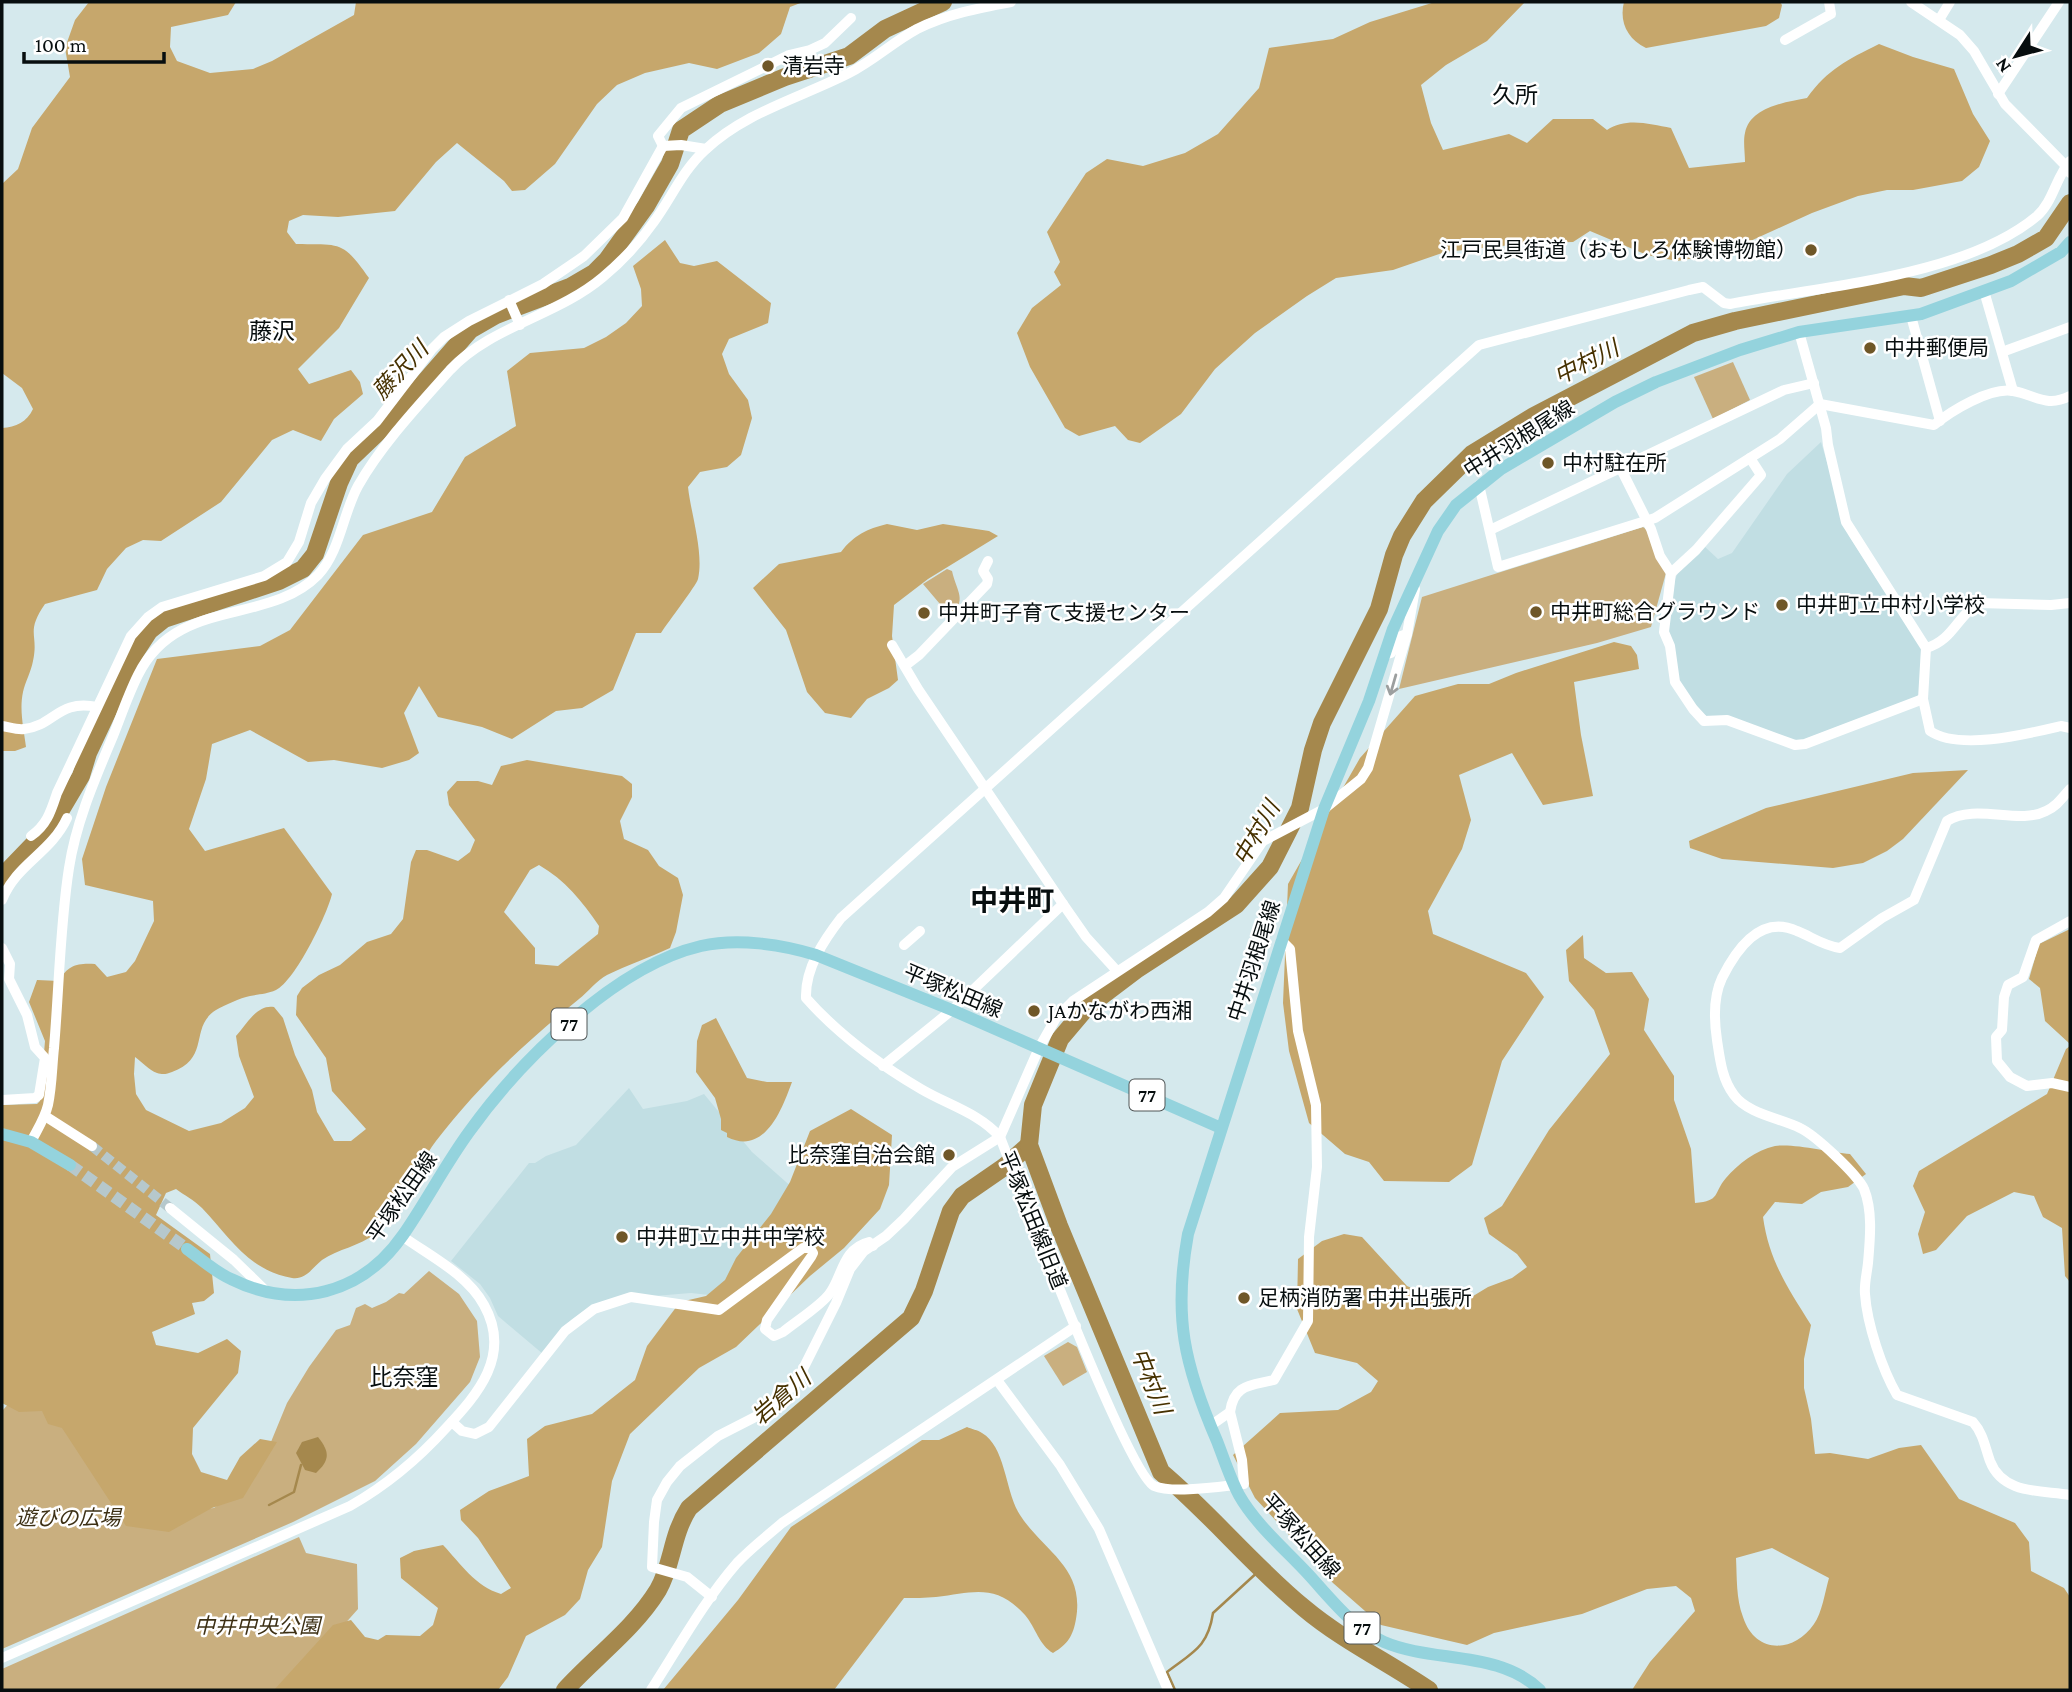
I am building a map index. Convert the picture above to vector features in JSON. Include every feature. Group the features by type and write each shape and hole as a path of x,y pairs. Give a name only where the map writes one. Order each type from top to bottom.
{"main road":[{"name":"中井羽根尾線","path":"1221,1128 1324,809 1352,747 1393,629 1418,571 1437,531 1456,505 1501,469 1656,382 1740,350 1799,332 1911,316 2011,281 2046,262 2070,243"},
{"name":"平塚松田線","path":"187,1249 228,1278 281,1296 311,1295 340,1287 365,1274 387,1255 467,1134 523,1066 557,1033 626,980 676,954 710,945 768,945 793,948 816,955 952,1010 1221,1128 1188,1234 1181,1271 1180,1308 1183,1341 1192,1380 1240,1496 1262,1524 1344,1612 1366,1631 1400,1648 1494,1666 1519,1675 1540,1690"},
{"path":"2,1133 31,1142 70,1165"}],"street":[{"path":"31,1142 49,1103 69,868 78,828 139,673 154,651 173,635 199,621 282,597 302,587 320,573 331,553 356,489 378,455 465,355 578,296 604,277 653,223 687,169 706,149 743,121 867,64 915,30 948,16 1012,2"},
{"path":"1785,40 1831,14 1829,2"},
{"path":"816,955 841,918 1479,345 1703,287 1724,303 1730,304 1878,278 1963,256 2004,238 2039,215 2069,167 2005,104 1974,51 1960,35 1911,2"},
{"path":"1939,20 1950,2"},
{"path":"1998,93 2059,2"},
{"path":"665,146 658,136 681,108 789,55 825,43 851,18"},
{"path":"31,836 42,828 131,636 148,617 162,607 264,576 287,562 299,542 311,503 325,479 346,449 377,421 444,337 564,271 602,239 622,218 648,169 665,146 681,145 706,149"},
{"path":"1984,291 2013,391"},
{"path":"509,300 520,325"},
{"path":"1911,316 1940,421"},
{"path":"2001,352 2070,327"},
{"path":"1799,332 1820,404 1846,522 1926,648 1922,679 1930,731 1940,738 1958,740 1989,739 2061,726 2070,728"},
{"path":"1490,530 1784,390 1814,383"},
{"path":"1820,404 1934,425 1966,404 1988,395 2013,391 2057,402 2070,396"},
{"path":"1479,485 1498,567 1647,522 1780,439 1820,404"},
{"path":"1671,573 1696,550 1761,475 1750,458"},
{"path":"1620,467 1660,556 1671,573 1664,632 1670,646 1675,682 1703,721 1727,720 1795,746 1923,699"},
{"path":"906,665 919,655 987,584 988,579 983,571 988,561"},
{"path":"712,1597 687,1577 652,1567 657,1500 667,1482 680,1466 718,1436 761,1414 796,1383 850,1269 864,1251 904,1219 952,1167 1000,1137 1056,1018 1073,1001 1208,912 1224,898 1263,841 1324,809 1361,779 1368,768 1407,634 1418,571"},
{"path":"1926,648 1937,645 1950,636 1968,610 1978,603 2070,603"},
{"path":"1384,655 1391,653 1401,636 1407,634"},
{"path":"892,645 918,689 1063,904 1086,937 1117,971"},
{"path":"2,726 27,729 70,706 97,707"},
{"path":"2070,789 2061,801 2043,814 1969,814 1947,821 1914,900 1882,918 1840,948 1829,947 1794,929 1777,926 1760,930 1742,944 1722,977 1716,990 1714,1024 1723,1074 1735,1097 1760,1112 1802,1129 1853,1172 1863,1188 1870,1216 1864,1293 1874,1336 1897,1395 1973,1422 1980,1431 1992,1465 2002,1478 2024,1491 2070,1495"},
{"path":"52,806 78,828"},
{"path":"2,900 11,880 60,834 67,818"},
{"path":"883,1066 952,1010 1063,904"},
{"path":"2070,921 2035,940 2023,977 2008,985 2004,997 2003,1030 1996,1037 1997,1061 2010,1077 2027,1086 2052,1083 2070,1087"},
{"path":"904,945 920,931"},
{"path":"1235,1485 1244,1484 1245,1474 1230,1412 1232,1398 1242,1388 1274,1380 1308,1321 1309,1237 1317,1157 1315,1105 1298,1031 1290,949 1281,940"},
{"path":"2,948 10,964 9,979 27,1015 34,1047 45,1058 39,1095 35,1098 2,1100"},
{"name":"平塚松田線旧道","path":"816,955 806,988 806,998 883,1066 924,1091 978,1118 1000,1137 1107,1403 1142,1472 1153,1485 1165,1487 1199,1489 1235,1485"},
{"path":"45,1116 92,1146"},
{"path":"170,1208 234,1259 268,1292"},
{"path":"2,1658 350,1506 399,1475 474,1399 492,1363 494,1346 485,1306 470,1286 402,1236"},
{"path":"452,1422 462,1431 475,1434 489,1427 565,1331 594,1309 631,1297 719,1311 803,1248 810,1248 813,1253 811,1257 767,1320 765,1329 774,1336 783,1332 830,1293 841,1269 853,1252 864,1243 869,1242 873,1246"},
{"path":"651,1690 737,1564 782,1523 1076,1326"},
{"path":"997,1380 1060,1465 1099,1529 1168,1690"},
{"path":"1210,1426 1230,1412"}],"shaded area":[{"path":"89,2 236,2 228,15 171,27 170,47 177,61 210,73 253,69 272,61 354,15 356,2 803,2 790,7 781,34 759,53 717,69 689,63 645,73 617,85 597,104 555,164 525,190 512,191 504,181 457,143 436,162 395,211 338,217 303,215 289,221 287,232 296,244 339,247 353,257 369,278 339,328 298,369 309,384 351,370 360,382 363,394 334,419 321,441 293,430 272,440 221,502 161,541 143,540 126,548 107,569 97,590 45,604 34,628 33,661 22,699 26,747 15,751 2,751 2,428 20,423 33,409 22,388 2,373 2,184 18,169 32,128 70,77 65,48 75,20"},
{"path":"1435,2 1525,2 1487,41 1446,65 1421,85 1431,123 1443,150 1509,134 1527,143 1553,119 1593,119 1607,130 1630,123 1671,128 1689,168 1745,162 1745,133 1754,117 1770,107 1807,98 1839,66 1879,44 1954,69 1973,114 1990,141 1979,167 1962,181 1858,196 1812,213 1724,253 1677,261 1647,255 1590,231 1573,242 1532,243 1445,252 1393,270 1336,278 1255,333 1215,369 1181,414 1140,443 1128,440 1115,426 1079,436 1065,428 1030,367 1017,333 1032,308 1061,285 1054,272 1060,262 1047,232 1086,173 1107,159 1143,166 1185,153 1218,134 1259,88 1269,48 1333,39 1370,22"},
{"path":"1624,2 1780,2 1782,5 1779,18 1766,26 1646,48 1634,40 1626,29"},
{"path":"665,240 680,263 694,266 717,261 771,303 768,323 729,339 722,354 729,374 748,400 752,418 741,455 727,467 700,472 688,487 699,557 696,583 661,633 636,633 613,690 582,708 556,711 512,739 482,727 438,717 419,686 404,713 419,753 409,760 382,768 334,760 308,762 250,730 212,744 206,779 189,829 205,851 284,828 332,894 324,917 301,961 284,984 276,990 242,998 216,1010 203,1025 192,1059 172,1072 157,1073 135,1057 136,1094 146,1110 189,1131 221,1123 245,1108 254,1097 239,1056 236,1036 257,1012 274,1007 283,1018 295,1055 312,1090 317,1112 334,1141 351,1141 366,1129 332,1091 326,1058 296,1015 297,996 302,988 319,975 340,965 367,942 391,934 403,919 411,862 416,850 427,850 458,861 470,852 475,840 449,805 447,792 457,781 478,781 492,785 501,766 527,760 622,776 632,784 632,797 620,821 624,839 648,850 659,866 678,878 683,895 670,948 603,977 540,1032 485,1084 452,1121 428,1152 401,1202 385,1225 369,1238 322,1260 301,1277 292,1278 263,1268 241,1251 196,1203 176,1189 166,1193 156,1215 210,1254 214,1293 204,1301 192,1303 195,1314 152,1332 156,1345 198,1353 227,1339 241,1351 238,1373 193,1428 192,1454 201,1472 227,1480 240,1457 260,1439 277,1442 243,1498 212,1508 169,1532 126,1526 62,1428 48,1424 42,1411 19,1412 2,1403 2,1105 37,1104 40,1101 45,1041 29,1002 37,980 59,981 70,968 83,964 95,964 107,977 126,972 135,961 154,921 153,901 85,885 82,859 106,787 157,659 260,646 290,630 363,535 432,512 465,457 516,426 507,371 530,353 584,348 626,323 642,306 641,289 633,266","holes":["539,865 557,877 572,892 599,926 598,934 558,966 535,964 535,948 504,912 530,870"]},
{"name":"中井町立中村小学校","path":"1821,442 1849,536 1921,648 1920,694 1797,742 1702,717 1678,680 1667,631 1675,579 1680,569 1704,546 1718,559 1732,553 1787,474"},
{"path":"887,524 917,530 943,524 989,531 998,536 928,579 894,605 892,636 898,680 889,688 867,699 851,718 825,713 807,692 786,630 753,588 779,564 841,552 861,534"},
{"path":"1614,642 1631,646 1637,655 1639,669 1574,682 1593,796 1543,805 1512,753 1459,775 1471,820 1462,849 1428,911 1433,934 1526,973 1544,997 1502,1061 1472,1165 1449,1182 1384,1181 1369,1162 1345,1154 1309,1123 1289,1051 1283,1003 1288,884 1360,758 1415,696 1458,684 1489,684"},
{"path":"1968,770 1903,839 1863,863 1833,868 1722,859 1690,848 1689,841 1766,808 1913,773"},
{"path":"2070,929 2070,1044 2045,1021 2040,988 2029,979 2039,944"},
{"path":"1583,935 1584,958 1606,973 1632,972 1649,999 1644,1030 1674,1076 1674,1100 1691,1149 1695,1203 1713,1198 1726,1178 1742,1163 1754,1154 1775,1146 1850,1154 1866,1174 1848,1187 1821,1192 1802,1204 1775,1202 1763,1217 1775,1261 1811,1325 1804,1359 1804,1388 1815,1454 1830,1453 1868,1459 1899,1448 1921,1445 1959,1499 2015,1523 2029,1542 2031,1571 2064,1588 2070,1597 2070,1690 1632,1690 1650,1662 1695,1611 1691,1598 1676,1586 1647,1589 1582,1614 1494,1633 1467,1645 1381,1625 1333,1583 1255,1498 1233,1455 1280,1413 1338,1410 1371,1392 1378,1381 1357,1363 1315,1353 1297,1309 1298,1259 1322,1241 1344,1234 1362,1237 1407,1286 1441,1301 1460,1304 1488,1287 1512,1278 1527,1267 1517,1254 1489,1234 1484,1218 1502,1206 1549,1130 1610,1054 1594,1010 1569,981 1566,950","holes":["1772,1548 1829,1578 1814,1624 1796,1641 1775,1646 1756,1638 1743,1617 1737,1588 1736,1558"]},
{"path":"716,1018 747,1078 767,1082 792,1082 770,1127 752,1140 740,1141 727,1137 727,1133 721,1130 715,1098 696,1072 697,1041 702,1025"},
{"path":"2070,1046 2070,1282 2065,1276 2062,1228 2043,1217 2034,1196 2014,1192 1967,1216 1936,1250 1923,1254 1918,1234 1925,1212 1913,1186 1919,1171 2047,1094 2066,1049"},
{"name":"中井町立中井中学校","path":"629,1088 643,1109 687,1101 704,1094 752,1152 803,1197 719,1291 709,1295 691,1293 654,1296 592,1305 571,1320 543,1354 498,1316 480,1284 451,1261 529,1163 535,1163 576,1145"},
{"path":"851,1109 892,1135 889,1185 880,1209 844,1248 810,1276 736,1347 699,1368 630,1434 612,1481 602,1547 588,1570 580,1599 565,1615 526,1636 508,1677 498,1690 274,1690 333,1625 351,1620 365,1637 378,1640 386,1635 420,1636 433,1625 438,1608 401,1578 400,1558 414,1551 443,1545 469,1574 484,1586 501,1594 511,1588 478,1538 461,1520 460,1510 489,1491 529,1476 527,1439 545,1426 592,1414 635,1380 647,1346 680,1302 706,1296 725,1280 736,1258 771,1214 790,1182 810,1131"},
{"path":"967,1427 982,1433 996,1448 1020,1515 1069,1573 1077,1601 1076,1619 1066,1643 1053,1653 1048,1650 1025,1615 1004,1598 994,1594 973,1592 904,1598 834,1690 663,1690 738,1600 791,1527 922,1440 939,1440"},
{"path":"318,1437 327,1456 316,1473 305,1470 296,1453 302,1442"}],"green space":[{"path":"1733,362 1750,400 1713,419 1694,377"},
{"name":"中井町総合グラウンド","path":"1643,527 1647,530 1666,573 1651,627 1597,643 1399,689 1422,597"},
{"path":"947,569 952,571 960,600 951,617 923,584"},
{"name":"中井中央公園","path":"429,1271 459,1294 477,1321 480,1357 470,1382 416,1444 375,1481 293,1522 2,1649 2,1411 13,1399 31,1395 171,1512 214,1508 246,1484 266,1454 287,1403 336,1330 350,1325 356,1308 365,1304 372,1308 399,1293 404,1294"},
{"path":"1068,1342 1077,1347 1087,1372 1063,1386 1044,1356"},
{"name":"中井中央公園","path":"299,1537 306,1553 357,1564 358,1609 286,1690 2,1690 2,1669"}],"waterway":[{"name":"藤沢川","path":"2,877 52,825 81,776 88,753 136,651 149,631 164,619 279,581 303,569 315,554 350,459 395,416 470,330 496,315 570,287 594,273 607,260 646,206 670,164 681,130 720,104 785,77 849,56 885,29 943,2"},
{"name":"中村川","path":"1429,1690 1304,1608 1161,1472 1059,1226 1029,1145 1033,1105 1060,1039 1087,1007 1136,970 1236,905 1270,867 1300,808 1322,723 1379,609 1402,536 1424,501 1472,454 1534,416 1693,333 1735,321 1904,286 1921,288 2018,254 2046,238 2070,203"},
{"name":"岩倉川","path":"565,1690 626,1630 658,1590 689,1508 911,1318 924,1291 951,1211 962,1196 1004,1167 1029,1145"},
{"path":"269,1505 294,1492 301,1465"},
{"path":"1175,1690 1167,1672 1198,1648 1207,1634 1213,1613 1261,1569"}],"tunnel":[{"path":"92,1146 170,1208"},
{"path":"70,1165 187,1249"}],"place":[{"name":"清岩寺","path":"768,66"},
{"name":"江戸民具街道（おもしろ体験博物館）","path":"1811,250"},
{"name":"中井郵便局","path":"1870,348"},
{"name":"中村駐在所","path":"1548,463"},
{"name":"中井町立中村小学校","path":"1782,605"},
{"name":"中井町総合グラウンド","path":"1536,612"},
{"name":"中井町子育て支援センター","path":"924,613"},
{"name":"JAかながわ西湘","path":"1034,1011"},
{"name":"比奈窪自治会館","path":"949,1155"},
{"name":"中井町立中井中学校","path":"622,1237"},
{"name":"足柄消防署 中井出張所","path":"1244,1298"}],"district":[{"name":"久所","path":"1515,95"},
{"name":"藤沢","path":"272,331"},
{"name":"中井町","path":"1012,900"},
{"name":"比奈窪","path":"404,1377"}],"park label":[{"name":"遊びの広場","path":"68,1518"}]}
